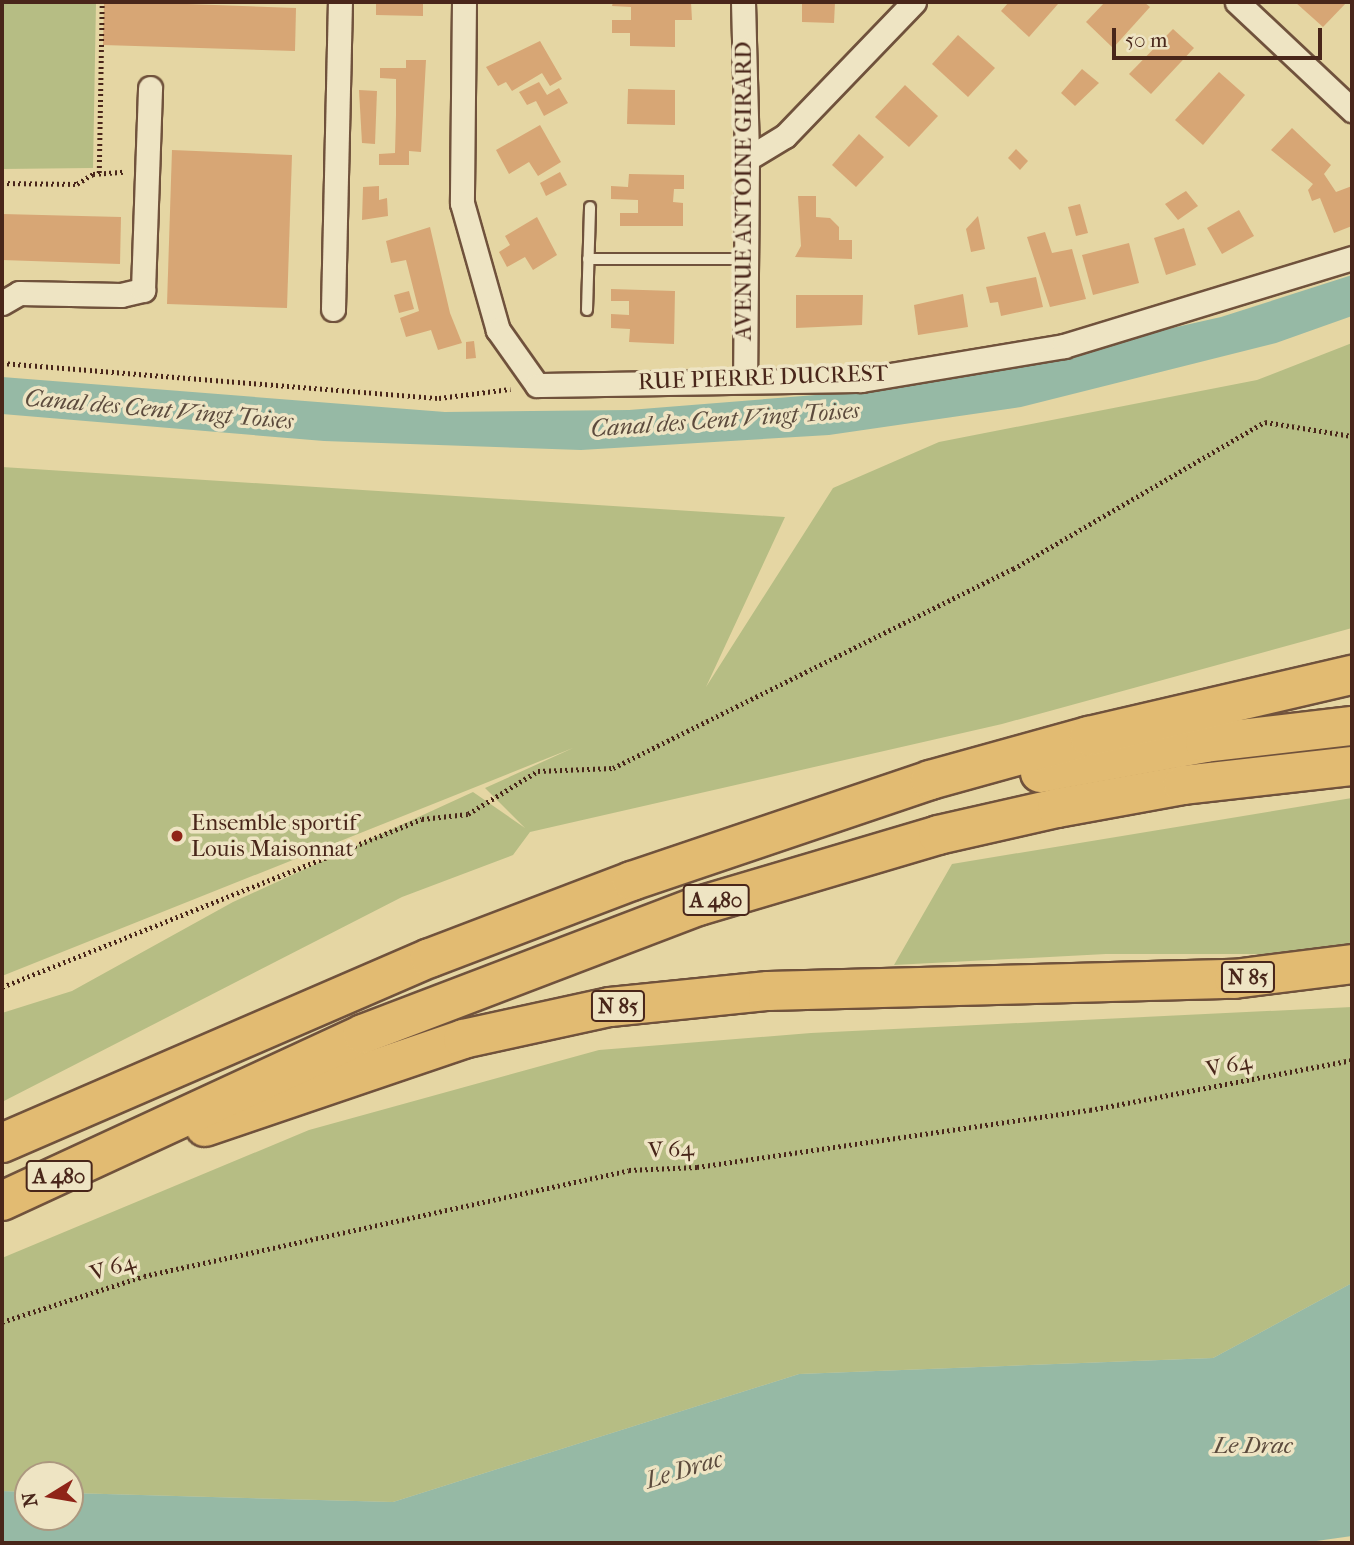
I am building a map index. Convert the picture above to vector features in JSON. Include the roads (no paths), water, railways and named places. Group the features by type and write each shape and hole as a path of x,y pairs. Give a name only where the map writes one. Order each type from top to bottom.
{"highway":[{"path":"784,830 930,780 1089,736 1352,675"},
{"name":"A 480","path":"2,1143 430,958 632,881 784,830 1103,761 1219,741 1352,726"},
{"name":"A 480","path":"2,1201 116,1152 376,1029 543,962 807,871 1057,808 1184,785 1352,766"},
{"name":"N 85","path":"116,1152 261,1111 463,1039 610,1007 768,990 1234,979 1352,964"}],"street":[{"path":"333,309 340,2"},
{"name":"RUE PIERRE DUCREST","path":"464,2 462,203 498,330 537,385 861,380 1064,346 1352,258"},
{"name":"AVENUE ANTOINE GIRARD","path":"743,2 747,159 743,259 745,381"},
{"path":"747,159 785,136 914,2"},
{"path":"1237,2 1352,110"},
{"path":"2,303 19,293 121,295 143,290 150,88"}],"lane":[{"path":"587,310 590,207"},
{"path":"588,259 743,259"}],"water":[{"name":"Canal des Cent Vingt Toises","path":"1352,275 1352,316 1276,343 1021,407 829,435 581,450 324,441 2,414 2,377 445,412 629,410 854,392 1052,355 1221,317"},
{"name":"Le Drac","path":"1352,1283 1352,1536 1302,1543 2,1543 2,1491 14,1491 14,1531 84,1531 84,1493 393,1502 799,1374 1213,1358"}],"place":[{"name":"Ensemble sportif Louis Maisonnat","path":"177,836"}]}
